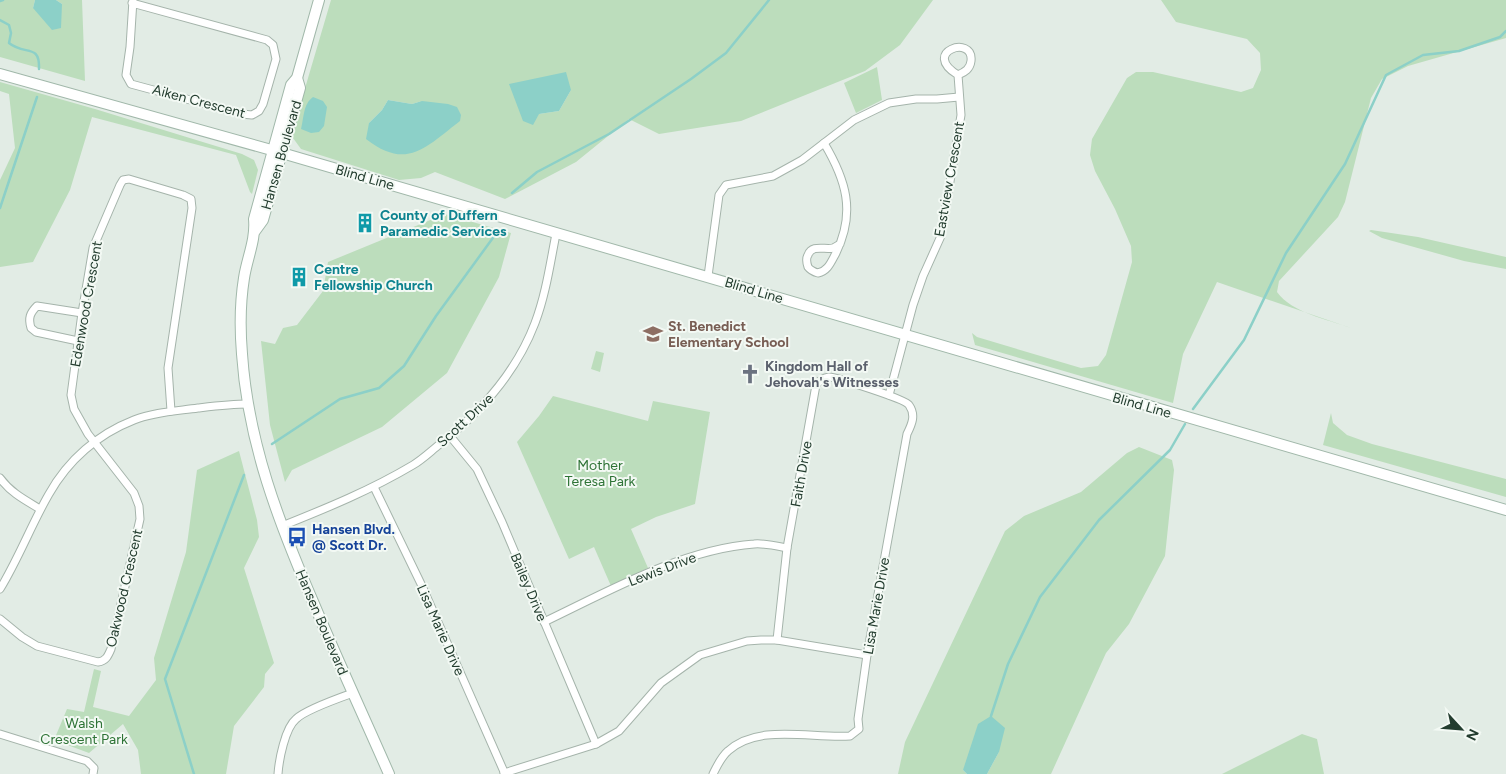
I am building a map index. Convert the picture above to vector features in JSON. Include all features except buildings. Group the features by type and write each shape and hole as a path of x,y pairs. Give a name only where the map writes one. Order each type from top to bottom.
{"street":[{"name":"Hansen Boulevard","path":"319,0 297,78 300,88 277,151 263,220 255,231 244,278 241,305 242,354 248,404 260,463 282,526 389,774"},
{"name":"Aiken Crescent","path":"133,2 267,40 273,45 276,60 263,104 259,111 252,116 242,114 131,84 126,75 133,2"},
{"name":"Blind Line","path":"0,74 277,151 1506,510"},
{"name":"Eastview Crescent","path":"905,335 923,276 942,236 960,115 958,75"},
{"path":"708,276 719,195 726,185 772,176 802,160 854,120 889,103 916,99 959,98"},
{"path":"824,143 843,180 848,202 848,217 840,244 828,268 818,273 810,270 807,258 812,250 833,248 840,244"},
{"name":"Edenwood Crescent","path":"94,442 74,409 71,395 93,248 123,180 129,179 191,199 192,208 168,368 171,411"},
{"name":"Scott Drive","path":"282,526 374,487 415,464 476,414 508,374 523,348 540,307 556,234"},
{"path":"78,341 36,332 31,328 29,318 31,312 37,306 82,313"},
{"path":"889,395 905,335"},
{"name":"Faith Drive","path":"777,640 788,548 816,385 819,381 830,377 889,395"},
{"name":"Lisa Marie Drive","path":"713,774 728,752 741,742 783,735 844,737 854,734 859,729 858,719 867,655 907,434 913,422 912,410 906,402 889,395"},
{"path":"0,589 20,553 40,509 59,478 75,458 94,442 114,429 135,420 171,411 248,404"},
{"name":"Bailey Drive","path":"450,436 477,469 502,522 596,744"},
{"name":"Oakwood Crescent","path":"0,619 22,638 38,646 98,662 108,657 140,519 139,506 134,493 94,442"},
{"path":"0,478 18,497 40,509"},
{"name":"Lisa Marie Drive","path":"374,487 422,586 505,773"},
{"name":"Lewis Drive","path":"544,622 642,576 691,557 755,543 788,548"},
{"path":"505,773 596,744 619,731 661,683 700,655 747,642 777,640 867,655"},
{"path":"278,774 287,735 294,720 353,693"},
{"path":"0,734 87,761 94,768 93,774"}],"green space":[{"path":"0,0 35,0 33,8 62,4 56,0 82,0 85,81 0,57"},
{"path":"331,0 933,0 900,45 865,71 741,121 659,134 629,119 576,162 505,199 435,172 421,178 399,180 301,149 293,138 293,129","holes":["571,90 559,111 539,114","388,100 412,104 422,101 369,123 382,110"]},
{"path":"1161,0 1506,0 1506,38 1408,66 1382,79 1371,98 1345,202 1338,217 1279,281 1277,292 1292,305 1306,313 1217,282 1183,354 1173,403 975,345 972,333 977,337 1081,368 1098,366 1106,355 1132,262 1131,246 1115,209 1095,171 1090,155 1092,139 1127,78 1136,72 1153,72 1241,92 1253,88 1261,70 1260,53 1247,39 1176,22"},
{"path":"877,67 882,100 856,113 844,83"},
{"path":"0,82 242,154 254,160 258,170 252,194 236,155 92,117 70,190 33,262 0,267 0,180 15,148 9,94 0,91"},
{"path":"445,214 511,233 499,277 447,373 382,427 292,470 285,482 270,425 261,341 275,344 283,328 297,325 323,291 328,262"},
{"path":"1369,231 1418,237 1506,257 1506,269 1464,261 1382,238"},
{"path":"596,351 604,353 600,372 591,369"},
{"name":"Mother Teresa Park","path":"553,396 648,421 653,401 710,412 695,504 656,517 631,529 648,568 611,586 594,547 569,559 517,442"},
{"path":"1331,413 1333,423 1347,435 1372,444 1506,479 1506,497 1323,445"},
{"path":"1139,447 1172,460 1174,470 1165,556 1129,624 1106,653 1051,774 987,774 999,752 963,770 967,774 898,774 905,742 1005,531 1024,516 1081,492 1127,453"},
{"name":"Walsh Crescent Park","path":"239,451 257,520 259,537 244,568 274,663 265,674 264,687 234,726 226,774 141,774 138,750 123,724 89,753 54,740 67,709 84,712 94,669 101,671 93,707 129,716 156,680 154,658 186,552 197,470"},
{"path":"1302,734 1317,739 1324,774 1222,774"}],"water":[{"path":"35,0 56,0 62,4 61,28 52,30 33,8"},
{"path":"566,72 571,90 559,111 539,114 533,125 523,121 509,84"},
{"path":"313,97 323,101 327,107 324,126 319,132 311,133 301,129 307,103"},
{"path":"388,100 412,104 422,101 448,104 457,107 461,115 460,121 426,147 416,152 405,154 393,153 380,148 366,139 369,123 382,110"},
{"path":"991,716 1005,728 999,752 987,774 967,774 963,770 978,724"}],"waterway":[{"path":"512,193 537,172 609,134 726,53 769,0"},
{"path":"0,20 9,25 11,33 9,43 34,53 39,61 39,69"},
{"path":"1193,409 1244,340 1286,253 1345,164 1386,75 1423,55 1459,51 1500,37 1506,31"},
{"path":"0,208 37,97"},
{"path":"272,444 340,399 379,388 404,366 436,316 495,235"},
{"path":"991,716 1008,664 1040,597 1099,520 1170,450 1185,424"},
{"path":"194,774 165,679 244,475"}],"place":[{"name":"County of Duffern Paramedic Services","path":"365,223"},
{"name":"Centre Fellowship Church","path":"299,277"},
{"name":"St. Benedict Elementary School","path":"653,334"},
{"name":"Kingdom Hall of Jehovah's Witnesses","path":"750,374"},
{"name":"Hansen Blvd. @ Scott Dr.","path":"297,537"}]}
